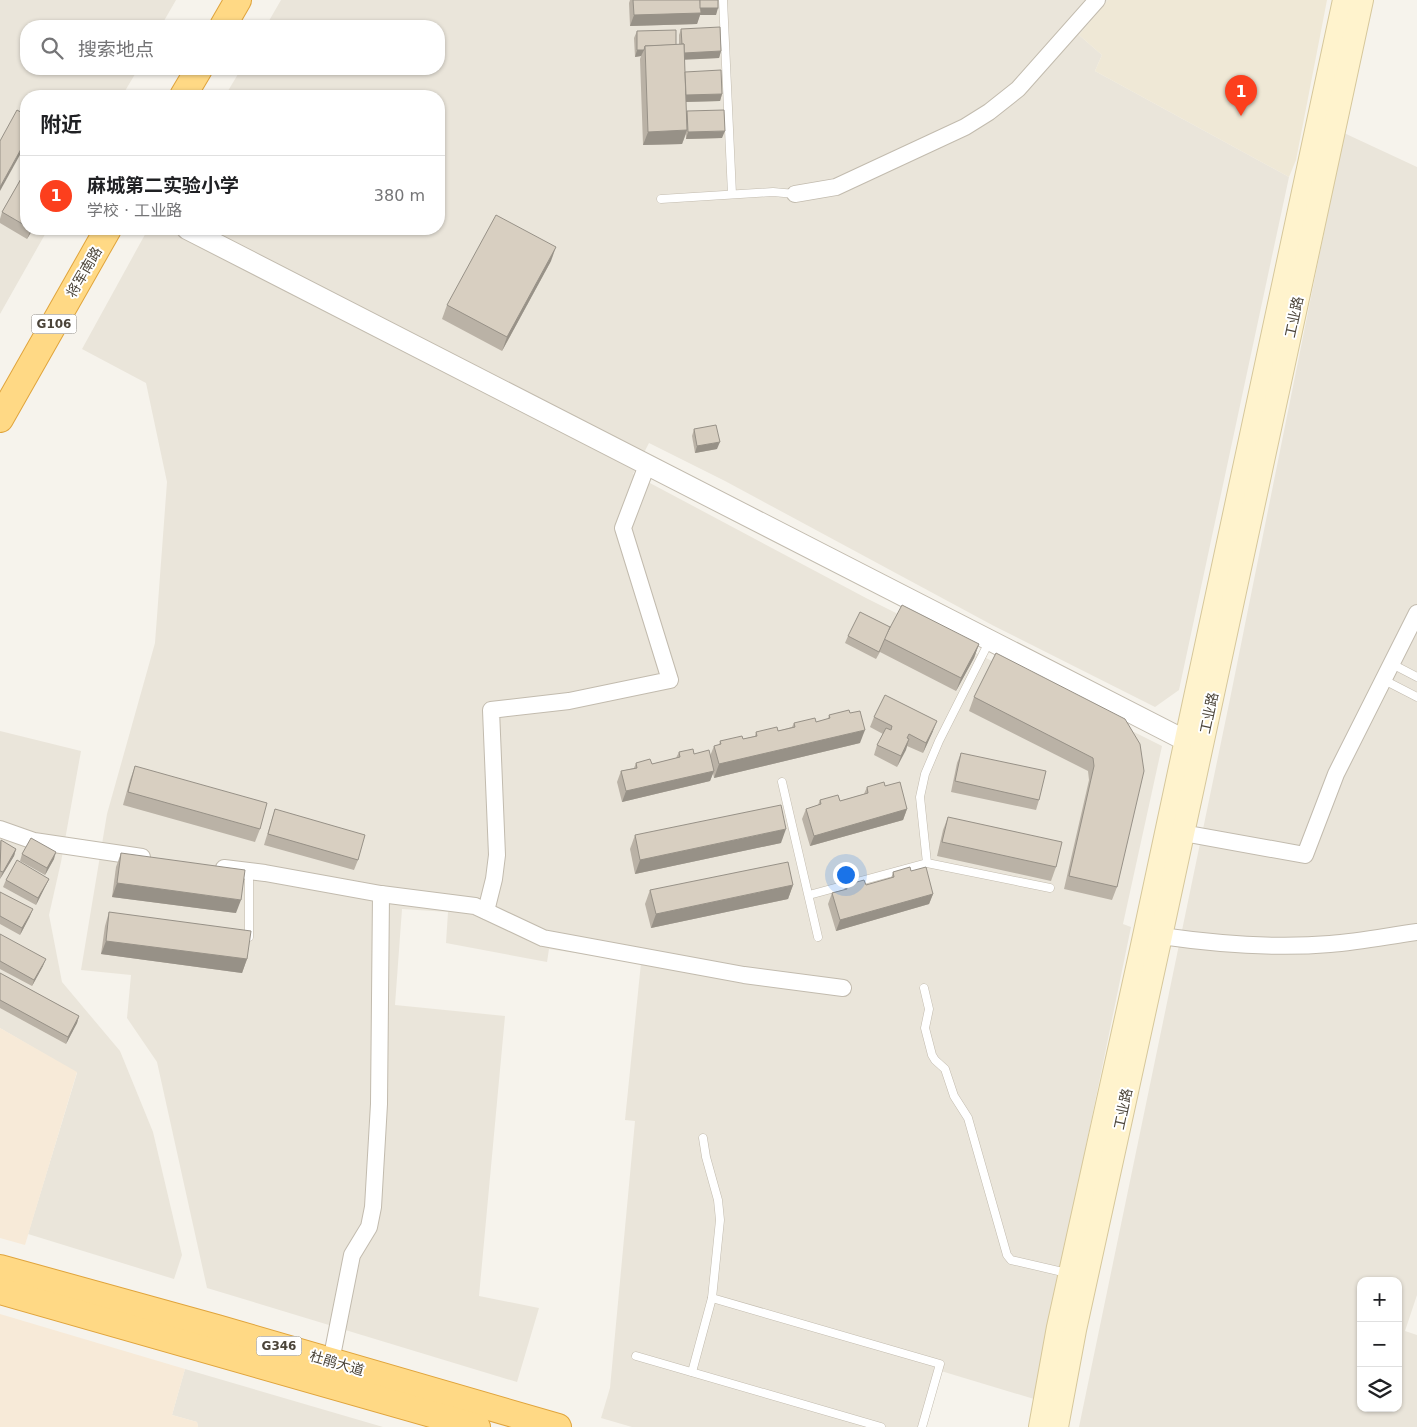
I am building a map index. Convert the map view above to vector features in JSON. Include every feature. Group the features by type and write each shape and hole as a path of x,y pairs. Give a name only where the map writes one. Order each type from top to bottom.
{"highway":[{"path":"208,20 220,0"},
{"path":"226,20 238,0"},
{"path":"169,90 177,75"},
{"path":"187,90 196,75"},
{"name":"将军南路","path":"0,388 87,235"},
{"name":"将军南路","path":"0,419 105,235"},
{"name":"杜鹃大道","path":"0,1268 332,1361 558,1427"},
{"name":"杜鹃大道","path":"0,1291 473,1426"}],"main road":[{"name":"工业路","path":"1057,1427 1075,1330 1183,833 1194,745 1344,0"},
{"name":"工业路","path":"1040,1427 1070,1274 1194,745 1362,0"}],"street":[{"path":"795,194 836,186 965,127 990,112 1018,89 1097,0"},
{"path":"199,235 1194,745"},
{"path":"486,911 494,878 496,855 491,710 568,701 670,680 623,528 647,465"},
{"path":"1183,833 1304,855 1336,774 1417,613"},
{"path":"0,829 34,841 162,859"},
{"path":"211,866 381,894 475,906 544,938 744,975 843,988"},
{"path":"332,1361 352,1255 369,1227 373,1207 379,1094 381,894"},
{"path":"1161,936 1221,944 1291,946 1331,944 1417,932"}],"lane":[{"path":"723,0 732,194"},
{"path":"661,199 773,192 795,194"},
{"path":"927,863 920,797 925,774 939,741 990,640"},
{"path":"1392,664 1417,677"},
{"path":"1384,680 1417,697"},
{"path":"782,782 818,937"},
{"path":"809,895 927,863 1050,888"},
{"path":"249,871 249,937"},
{"path":"924,988 930,1009 925,1028 932,1055 945,1069 954,1096 968,1118 1008,1255 1011,1260 1070,1274"},
{"path":"692,1372 712,1298 720,1220 718,1200 706,1157 703,1138"},
{"path":"712,1298 940,1364 922,1427"},
{"path":"636,1356 881,1427"}],"shaded area":[{"path":"0,0 176,0 164,20 20,20 20,75 134,75 126,90 20,90 20,235 45,235 0,314"},
{"path":"281,0 1108,0 1079,35 1102,55 1095,71 1289,177 1179,690 1155,707 994,626 725,481 649,443 633,474 866,598 1162,746 1123,924 1131,927 1034,1399 941,1371 926,1427 632,1427 601,1418 610,1388 635,1121 625,1120 641,963 549,949 547,962 446,943 448,912 402,909 395,1005 505,1016 479,1296 539,1308 517,1382 207,1288 157,1062 127,1018 131,975 81,970 107,814 155,643 167,482 146,383 82,349 145,235 445,235 445,90 229,90 237,75 445,75 445,20 269,20"},
{"path":"1108,0 1327,0 1296,160 1289,177 1095,71 1102,55 1079,35"},
{"path":"1344,133 1417,167 1417,1295 1405,1331 1417,1335 1417,1427 1079,1427 1230,699"},
{"path":"0,731 81,751 61,862 49,915 62,982 120,1051 153,1132 182,1255 174,1279 28,1234 77,1073 0,1028"},
{"path":"0,1028 77,1072 25,1245 0,1238"},
{"path":"0,1314 185,1369 172,1415 197,1422 198,1427 0,1427"},
{"path":"185,1369 383,1427 198,1427 197,1422 172,1415"}],"building":[{"path":"633,0 700,0 701,13 634,15"},
{"path":"700,0 718,0 718,8 700,8"},
{"path":"720,27 721,51 684,53 681,29"},
{"path":"676,30 676,45 645,46 644,50 637,50 637,31"},
{"path":"684,44 687,130 648,132 645,46"},
{"path":"721,70 722,94 686,95 685,72"},
{"path":"17,110 20,112 20,151 0,187 0,141"},
{"path":"724,110 725,131 688,132 687,111"},
{"path":"20,180 20,222 2,212"},
{"path":"496,215 556,247 507,337 447,305"},
{"path":"716,425 720,442 697,446 694,429"},
{"path":"902,605 979,644 961,678 884,639"},
{"path":"860,612 890,627 879,652 848,636"},
{"path":"996,653 1125,719 1140,744 1144,771 1117,887 1069,876 1094,766 1093,758 974,697"},
{"path":"885,695 937,721 926,743 909,734 907,738 909,739 901,756 877,745 886,728 891,730 892,726 874,717"},
{"path":"849,710 850,713 860,711 865,730 719,764 714,746 721,744 720,741 742,736 743,739 757,736 756,732 777,727 778,731 795,727 794,723 815,718 816,722 830,718 829,715"},
{"path":"693,749 694,754 709,750 714,771 626,791 621,771 637,768 636,763 650,759 652,764 680,757 679,752"},
{"path":"961,753 1046,771 1039,800 955,781"},
{"path":"135,766 267,803 260,829 128,792"},
{"path":"884,782 885,786 900,782 907,809 814,836 806,809 821,804 820,800 838,795 840,801 868,793 867,787"},
{"path":"781,805 786,829 640,860 635,835"},
{"path":"275,809 365,835 358,860 268,834"},
{"path":"948,817 1062,842 1056,867 942,842"},
{"path":"31,838 56,852 47,868 22,854"},
{"path":"1,840 16,849 3,872 0,871"},
{"path":"121,853 245,870 241,900 117,883"},
{"path":"17,860 49,879 38,898 6,880"},
{"path":"788,862 793,885 656,914 650,890"},
{"path":"910,867 911,871 926,867 933,894 840,920 832,893 847,889 846,885 864,880 866,885 894,877 893,872"},
{"path":"0,892 33,909 22,928 0,916"},
{"path":"109,912 251,931 247,959 106,941"},
{"path":"0,934 46,959 34,980 0,961"},
{"path":"0,973 79,1016 68,1037 0,1000"}],"place":[{"name":"麻城第二实验小学","path":"1241,116"}]}
